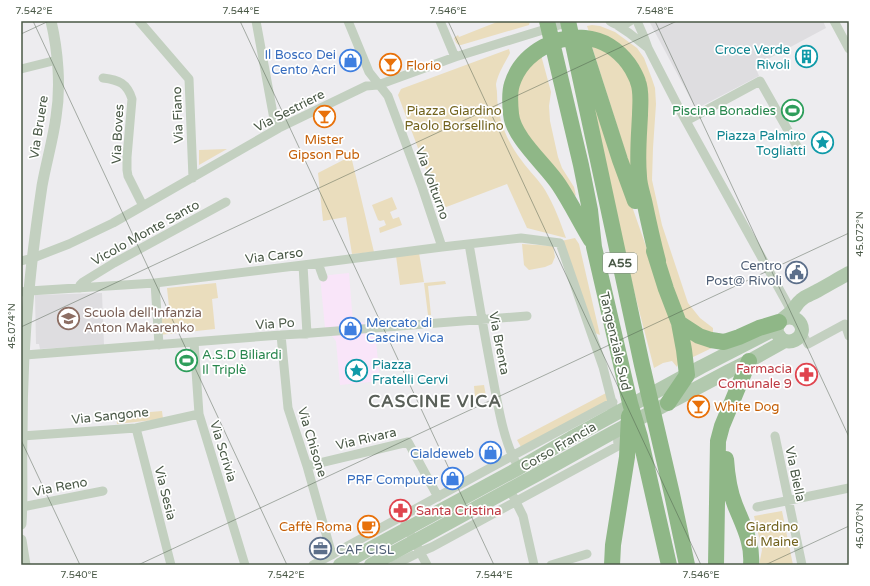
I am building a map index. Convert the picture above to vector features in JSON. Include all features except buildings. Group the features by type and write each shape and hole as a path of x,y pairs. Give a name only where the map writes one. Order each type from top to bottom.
{"highway":[{"name":"Tangenziale Sud","path":"547,21 581,165 590,210 594,247 630,403 644,451 669,565"},
{"name":"Tangenziale Sud","path":"568,21 586,75 642,365 687,565"},
{"path":"573,21 586,75 658,261"},
{"path":"594,247 571,202 544,165 524,143 511,116 510,100 512,84 518,70 529,57 544,46 576,37 592,39 608,45 621,55 632,68 639,83 639,177 658,261 666,289 679,323 687,375 668,403"},
{"path":"679,323 699,336 724,342 740,337 759,328 785,320"},
{"path":"716,565 718,441 722,426 749,361"},
{"path":"612,565 613,545 627,457 630,403"},
{"path":"728,411 726,471 734,504 747,533 752,558 751,565"}],"main road":[{"name":"Corso Francia","path":"334,559 405,523 516,462 571,438 614,408 687,375 785,320 800,300 849,273"},
{"path":"785,341 779,336 785,320 801,324 805,338"},
{"name":"Corso Francia","path":"371,565 417,547 512,496 566,466 617,430 785,341 790,342 796,340 800,336 805,338"}],"street":[{"name":"Via Bruere","path":"21,524 25,292 33,258 42,186 56,117 58,94 55,38 51,21"},
{"name":"Via Fiano","path":"140,21 189,79 193,178"},
{"path":"256,21 274,119 279,128"},
{"name":"Via Volturno","path":"348,21 369,72 388,96 442,246"},
{"path":"440,21 455,57"},
{"name":"Via Sestriere","path":"21,261 33,258 87,236 113,223 279,128 366,86 378,85 455,57 573,21"},
{"path":"605,21 625,24 630,21"},
{"path":"637,21 648,48 686,120 785,320"},
{"path":"834,21 849,49"},
{"path":"612,22 648,48"},
{"path":"21,69 57,60"},
{"name":"Via Boves","path":"103,78 121,82 130,93 132,99 127,170 128,176 143,206"},
{"path":"686,120 760,81 798,148"},
{"name":"Vicolo Monte Santo","path":"80,288 80,285 83,282 114,263 226,202"},
{"name":"Via Carso","path":"25,292 155,283 442,246 521,238 560,243 603,367 614,408"},
{"name":"Via Brenta","path":"469,244 500,415 516,462"},
{"path":"318,263 323,277"},
{"path":"303,265 307,334"},
{"path":"155,283 159,345"},
{"name":"Via Po","path":"25,355 527,316"},
{"path":"805,338 845,324 849,336"},
{"name":"Via Chisone","path":"281,335 288,408 307,466 334,559"},
{"name":"Via Scrivia","path":"194,342 200,414 245,565"},
{"name":"Via Sangone","path":"22,436 136,428 200,414"},
{"name":"Via Sesia","path":"136,428 171,565"},
{"name":"Via Biella","path":"775,436 802,565"},
{"name":"Via Rivara","path":"307,466 408,442 438,497"},
{"name":"Corso Francia","path":"405,523 438,497 516,462"},
{"path":"757,507 849,488"},
{"name":"Via Reno","path":"22,507 103,491"},
{"path":"512,496 523,516 534,565"},
{"path":"405,523 427,565"},
{"path":"21,540 25,565"},
{"name":"Corso Francia","path":"394,565 417,547"},
{"path":"551,565 587,554"},
{"path":"334,559 334,565"},
{"name":"Corso Francia","path":"314,565 334,559"}],"shaded area":[{"path":"649,21 823,21 826,28 755,66 759,76 696,109"},
{"name":"Mercato di Cascine Vica","path":"349,273 353,323 363,322 375,331 380,381 340,385 336,341 325,328 320,276"},
{"name":"Scuola dell'Infanzia Anton Makarenko","path":"102,293 104,345 40,349 39,344 36,344 35,295"}],"green space":[{"path":"497,21 530,21 529,25 461,45 456,42 454,38 458,35 459,37"},
{"path":"587,26 600,26 615,32 637,48 644,58 655,88 656,104 652,180 662,225 688,303 700,318 713,328 713,336 681,319 647,203 643,82 589,32"},
{"path":"591,44 604,49 628,73 635,95 632,173"},
{"name":"Piazza Giardino Paolo Borsellino","path":"509,49 510,53 500,72 496,84 497,102 501,120 507,138 517,154 545,190 557,213 566,238 527,228 507,184 441,209 398,95 401,89"},
{"path":"541,55 551,92 549,106 550,121 558,157 562,168 574,187 576,196 531,143 519,121 515,97 521,77"},
{"path":"593,95 662,292 679,351 679,361 677,367 672,361 663,363 654,368 634,291 590,99"},
{"path":"227,149 199,165 199,150"},
{"path":"351,156 374,252 352,254 346,217 323,221 318,173"},
{"path":"392,197 397,209 390,212 393,219 399,217 402,225 380,233 379,228 386,225 384,220 378,220 372,205"},
{"path":"575,238 579,244 600,335 595,333 561,241"},
{"path":"522,244 553,246 555,257 552,264 529,270 524,265"},
{"path":"419,253 424,282 400,285 396,256"},
{"path":"445,281 446,284 428,286 431,315 428,315 424,283"},
{"path":"216,283 218,298 212,299 215,329 159,335 157,318 170,316 167,288"},
{"path":"687,337 716,346 689,359"},
{"path":"484,385 486,396 475,397 474,386"},
{"path":"608,392 611,400 521,447 517,440"},
{"path":"162,411 163,419 117,424 116,415"},
{"name":"Giardino di Maine","path":"782,511 793,565 759,565 762,550 754,516"}],"place":[{"name":"Croce Verde Rivoli","path":"806,56"},
{"name":"Il Bosco Dei Cento Acri","path":"351,61"},
{"name":"Florio","path":"391,65"},
{"name":"Piscina Bonadies","path":"792,110"},
{"name":"Mister Gipson Pub","path":"324,117"},
{"name":"Piazza Palmiro Togliatti","path":"822,142"},
{"name":"Centro Post@ Rivoli","path":"797,272"},
{"name":"Scuola dell'Infanzia Anton Makarenko","path":"69,319"},
{"name":"Mercato di Cascine Vica","path":"350,329"},
{"name":"A.S.D Biliardi Il Triplè","path":"187,361"},
{"name":"Piazza Fratelli Cervi","path":"356,371"},
{"name":"Farmacia Comunale 9","path":"807,375"},
{"name":"White Dog","path":"699,406"},
{"name":"Cialdeweb","path":"490,453"},
{"name":"PRF Computer","path":"453,479"},
{"name":"Santa Cristina","path":"400,510"},
{"name":"Caffè Roma","path":"368,526"},
{"name":"CAF CISL","path":"320,549"}],"district":[{"name":"CASCINE VICA","path":"435,401"}]}
